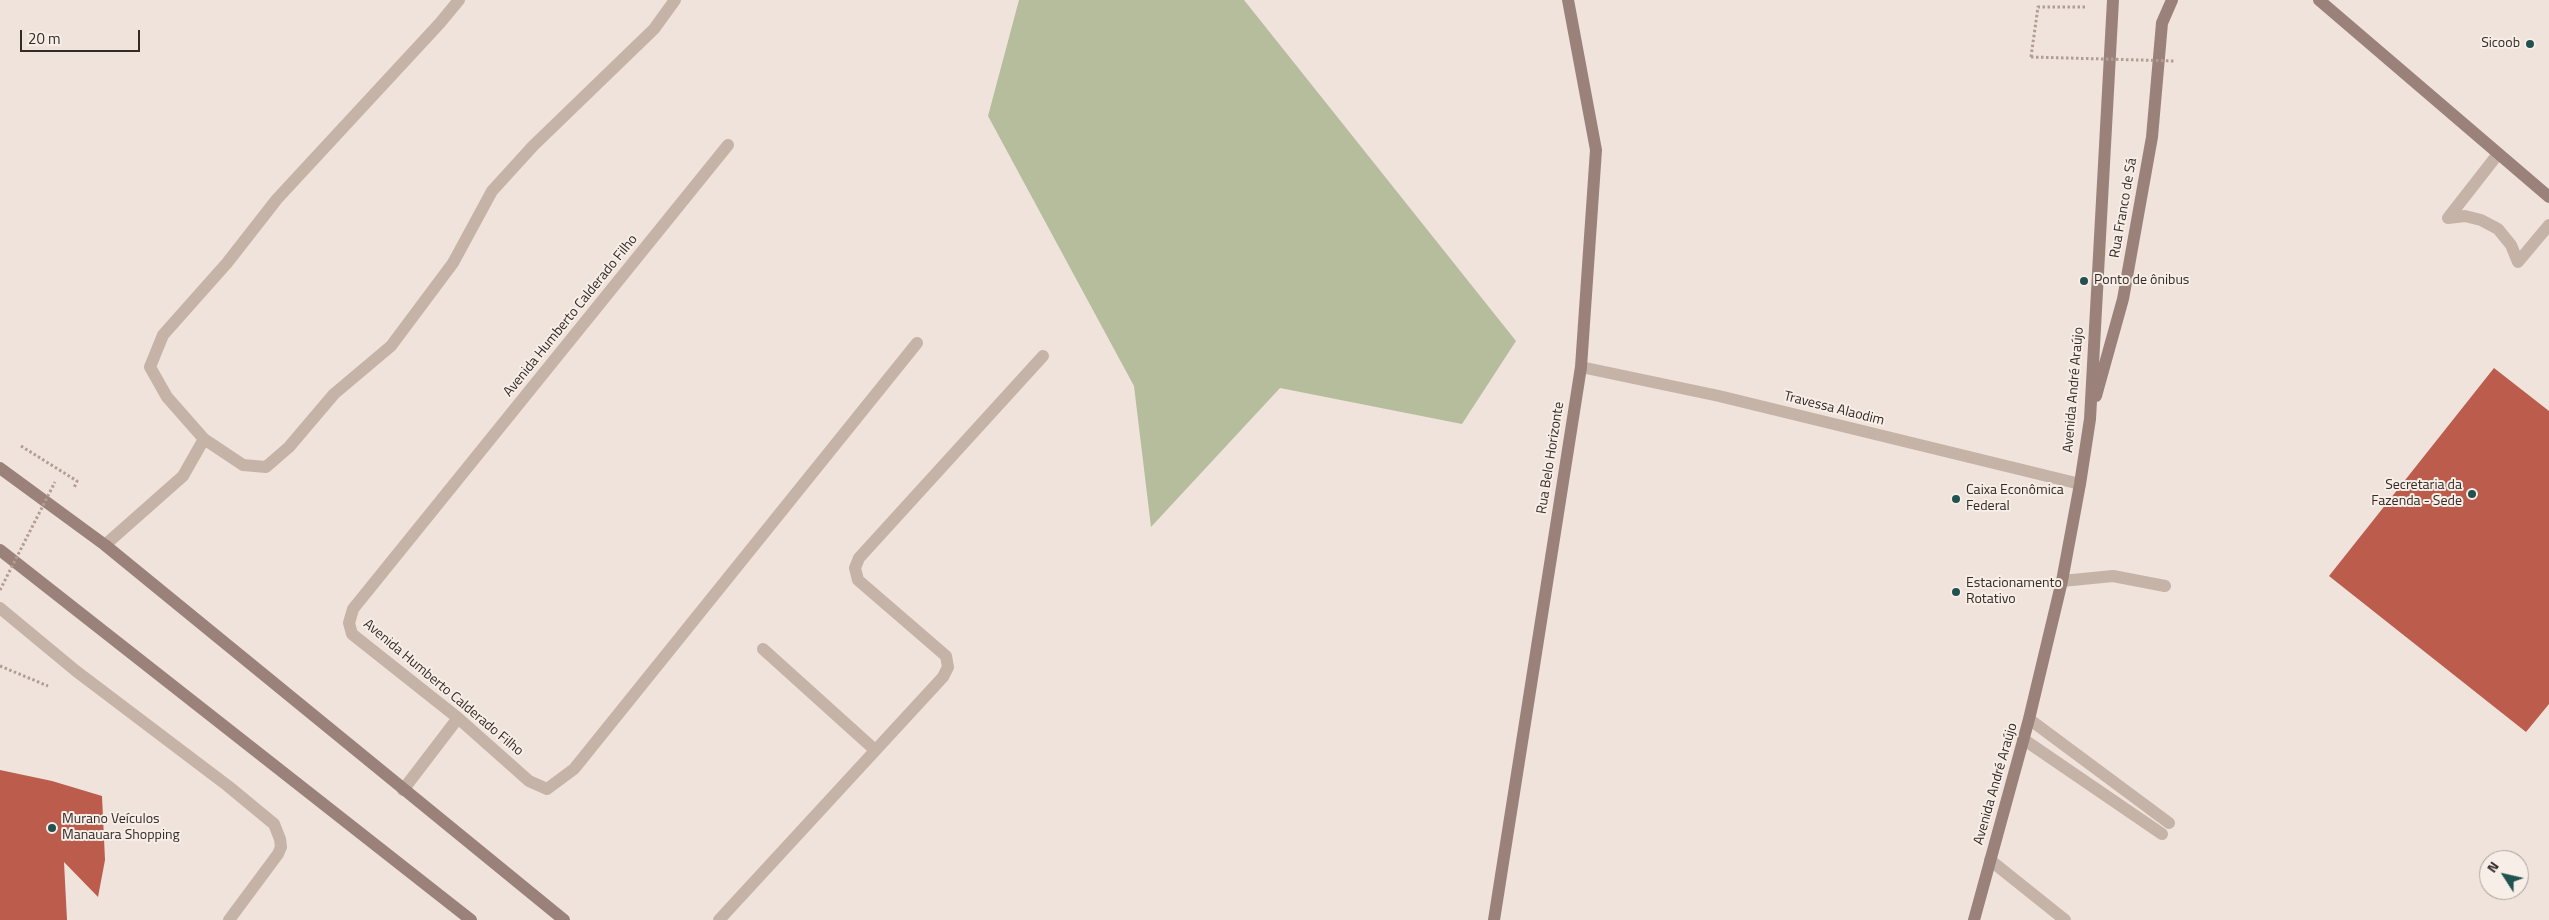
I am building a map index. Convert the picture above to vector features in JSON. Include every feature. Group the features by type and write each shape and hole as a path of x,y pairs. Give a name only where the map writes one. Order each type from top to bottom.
{"main road":[{"name":"Rua Belo Horizonte","path":"1494,920 1581,367 1596,150 1568,0"},
{"name":"Rua Franco de Sá","path":"2090,419 2123,299 2152,137 2162,23 2172,0"},
{"path":"2319,0 2549,197"},
{"name":"Avenida André Araújo","path":"1974,920 2030,719 2062,581 2090,419 2113,3"},
{"path":"0,468 105,545 402,790 564,920"},
{"path":"0,550 471,920"}],"street":[{"path":"459,0 277,199 227,262 163,336 150,367 167,397 204,439 243,465 266,467 289,447 334,394 391,346 453,264 492,191 534,146 654,29 675,0"},
{"name":"Avenida Humberto Calderado Filho","path":"728,145 353,609 349,623 352,634 458,718 529,781 547,789 574,770 917,343"},
{"path":"2498,154 2448,218 2465,216 2481,220 2498,229 2511,245 2518,262 2549,225"},
{"path":"719,920 943,677 948,667 946,656 858,580 855,568 859,558 1043,356"},
{"name":"Travessa Alaodim","path":"1581,367 1719,396 2080,484"},
{"path":"105,545 183,476 204,439"},
{"path":"2062,581 2113,576 2165,586"},
{"path":"0,608 76,671 228,786 274,824 278,830 281,847 274,861 229,920"},
{"path":"763,648 875,750"},
{"path":"402,790 458,718"},
{"path":"2023,739 2166,828 2030,719"},
{"path":"1990,860 2065,920"}],"path":[{"path":"2113,3 2038,7 2030,57 2175,61"},
{"path":"0,590 56,482"}],"green space":[{"path":"1019,0 1244,0 1516,341 1462,424 1280,388 1151,527 1134,386 988,116"}],"building":[{"name":"Secretaria da Fazenda - Sede","path":"2494,368 2549,411 2549,704 2526,732 2329,576"},
{"name":"Murano Veículos Manauara Shopping","path":"0,770 52,781 102,796 105,860 98,897 64,862 67,920 0,920"}],"place":[{"name":"Sicoob","path":"2530,44"},
{"name":"Ponto de ônibus","path":"2084,281"},
{"name":"Secretaria da Fazenda - Sede","path":"2472,494"},
{"name":"Caixa Econômica Federal","path":"1956,499"},
{"name":"Estacionamento Rotativo","path":"1956,592"},
{"name":"Murano Veículos Manauara Shopping","path":"52,828"}]}
